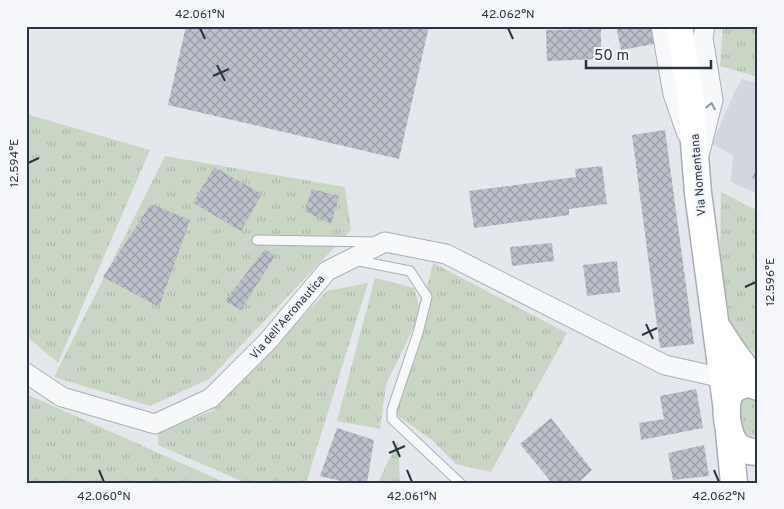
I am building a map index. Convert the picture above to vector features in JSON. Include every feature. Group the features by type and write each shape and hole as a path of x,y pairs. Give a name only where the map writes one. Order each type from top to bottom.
{"main road":[{"name":"Via Nomentana","path":"679,26 690,92 695,161 723,378 734,483"},
{"name":"Via Nomentana","path":"716,324 755,385"},
{"path":"755,385 740,386 731,392 728,400 728,421 733,442 747,452 758,452"},
{"path":"748,483 758,456"}],"street":[{"path":"661,26 673,94 695,161"},
{"path":"695,161 713,100 703,38 705,26"},
{"path":"385,242 446,254 665,365 755,385"},
{"name":"Via dell'Aeronautica","path":"26,373 62,397 155,424 211,398 267,342 327,271 385,242"}],"lane":[{"path":"257,240 385,242"},
{"path":"352,259 410,271 428,297 392,410 392,419 460,483"}],"shaded area":[{"path":"742,79 758,83 758,194 731,182 733,155 712,144"}],"green space":[{"path":"723,26 758,27 758,77 720,66"},
{"path":"26,114 150,150 58,363 26,336"},
{"path":"165,156 345,187 351,230 209,379 150,406 54,377"},
{"path":"721,192 758,211 758,356 719,320"},
{"path":"433,263 567,333 491,472 456,464 432,440 395,414 419,317 386,384 380,429 337,421 375,278 414,288 421,312"},
{"path":"368,283 306,483 246,483 158,445 158,432 212,411 327,291"},
{"path":"26,394 226,483 26,483"},
{"path":"746,395 754,398 758,407 758,433 752,437 739,431 740,398"},
{"path":"398,440 400,483 378,483"}],"building":[{"path":"186,26 429,26 399,159 168,105"},
{"path":"616,26 651,26 654,44 621,50"},
{"path":"601,29 601,59 547,61 546,30"},
{"path":"665,130 694,344 660,348 632,135"},
{"path":"602,166 607,204 569,209 569,215 474,228 469,191 576,177 575,169"},
{"path":"758,166 758,181 752,178"},
{"path":"214,167 262,194 241,231 193,203"},
{"path":"312,189 339,196 331,224 305,211"},
{"path":"151,204 190,220 159,307 103,277"},
{"path":"552,243 554,261 512,266 510,247"},
{"path":"265,249 275,256 241,310 225,301"},
{"path":"617,261 620,292 587,296 583,265"},
{"path":"696,389 703,428 641,440 639,423 664,419 660,396"},
{"path":"551,418 592,470 578,483 552,483 520,444"},
{"path":"337,428 374,440 367,483 349,483 320,476"},
{"path":"704,445 709,476 673,480 668,453"}]}
